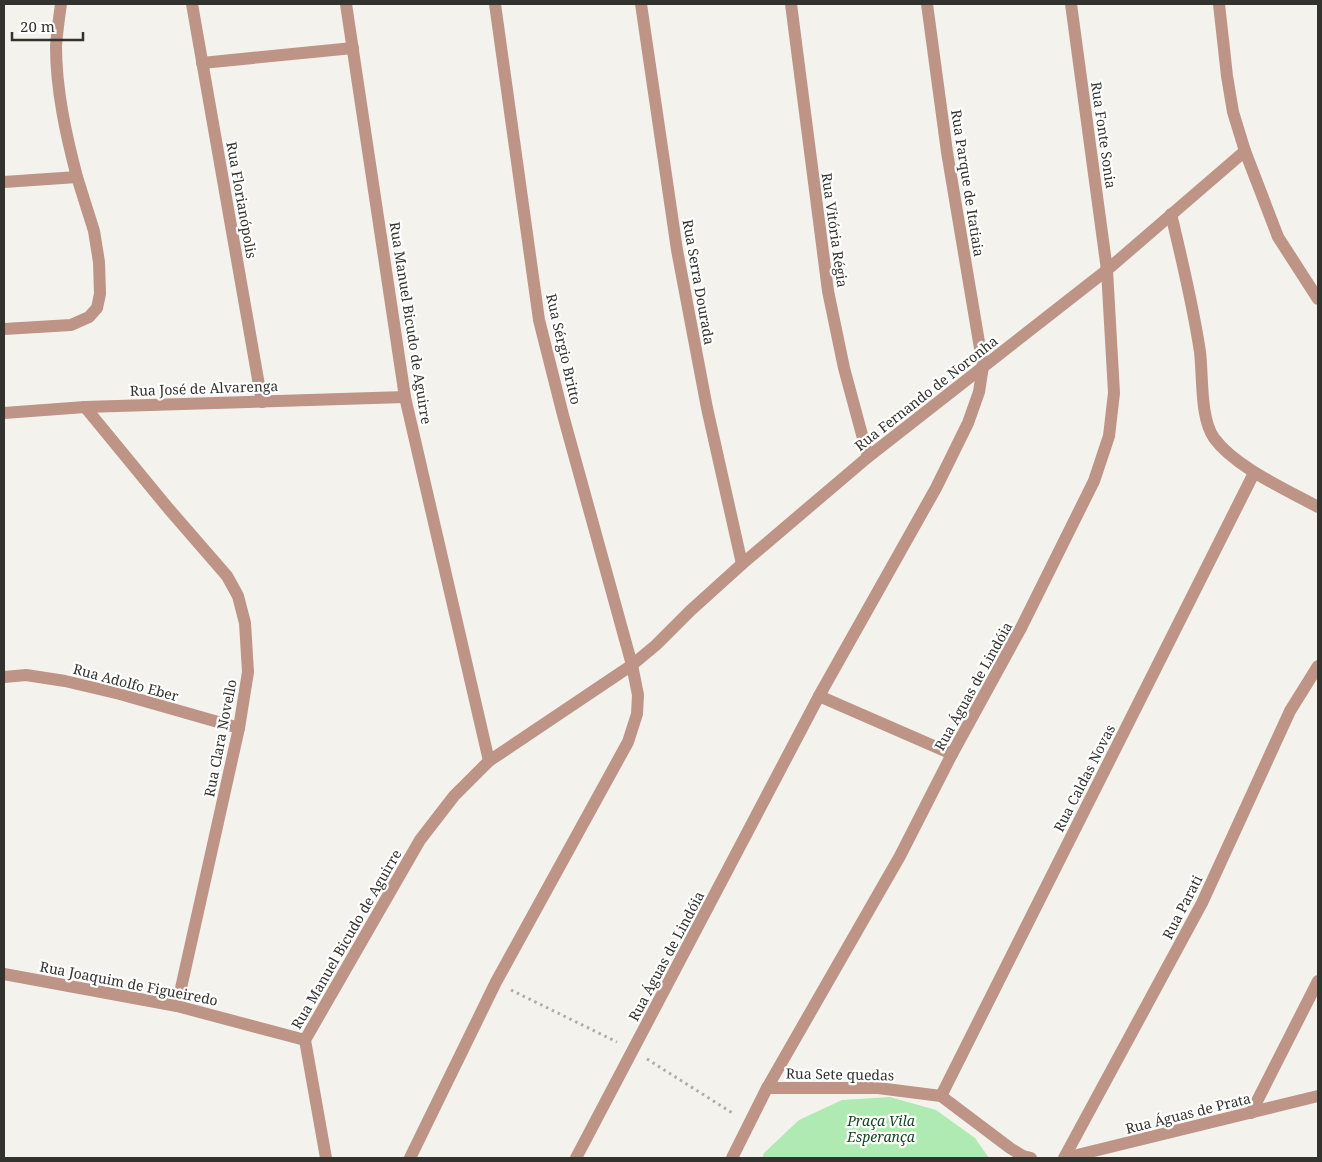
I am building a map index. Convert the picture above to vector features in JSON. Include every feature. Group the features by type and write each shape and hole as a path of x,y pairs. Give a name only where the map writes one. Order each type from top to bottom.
{"street":[{"path":"4,329 71,325 89,316 97,308 100,294 99,262 94,231 76,177 66,132 59,85 56,47 61,4"},
{"name":"Rua Florianópolis","path":"192,4 262,402"},
{"name":"Rua Manuel Bicudo de Aguirre","path":"346,4 405,397 489,761"},
{"name":"Rua Sérgio Britto","path":"495,4 539,320 563,415 632,665"},
{"name":"Rua Serra Dourada","path":"641,4 677,250 707,408 742,564"},
{"name":"Rua Vitória Régia","path":"791,4 828,291 844,368 868,457"},
{"name":"Rua Parque de Itatiaia","path":"927,4 947,152 983,366"},
{"name":"Rua Fonte Sonia","path":"1071,4 1107,270"},
{"path":"1219,4 1233,112 1244,151 1278,237 1318,299"},
{"path":"202,63 354,48"},
{"name":"Rua Fernando de Noronha","path":"632,665 742,564 868,457 1107,270 1244,151"},
{"path":"4,182 76,177"},
{"path":"1171,214 1200,352 1206,417 1212,436 1221,446 1254,473 1318,507"},
{"name":"Rua Águas de Lindóia","path":"767,1088 900,856 952,754 1021,628 1094,481 1109,436 1114,393 1107,270"},
{"name":"Rua Águas de Lindóia","path":"576,1158 634,1051 819,696 936,488 968,423 978,392 983,366"},
{"name":"Rua José de Alvarenga","path":"4,413 85,407 405,397"},
{"name":"Rua Clara Novello","path":"85,407 168,508 228,576 238,596 245,623 248,672 239,728 177,1006"},
{"name":"Rua Caldas Novas","path":"941,1096 1254,473"},
{"path":"410,1158 496,982 628,742 637,714 638,695 632,665"},
{"name":"Rua Manuel Bicudo de Aguirre","path":"326,1158 305,1040 420,840 454,796 489,761 632,665"},
{"name":"Rua Parati","path":"1064,1158 1202,903 1290,711 1318,666"},
{"name":"Rua Adolfo Eber","path":"4,677 26,675 65,681 120,694 239,728"},
{"path":"819,696 952,754"},
{"name":"Rua Joaquim de Figueiredo","path":"4,974 177,1006 305,1040"},
{"path":"1251,1113 1318,981"},
{"name":"Rua Sete quedas","path":"732,1158 767,1088 878,1088 941,1096 1010,1148 1023,1156 1031,1158"},
{"name":"Rua Águas de Prata","path":"1064,1158 1318,1096"}],"path":[{"path":"496,982 634,1051 750,1124"}],"green space":[{"name":"Praça Vila Esperança","path":"890,1097 936,1110 975,1138 989,1158 762,1158 764,1153 799,1120 842,1100"}]}
